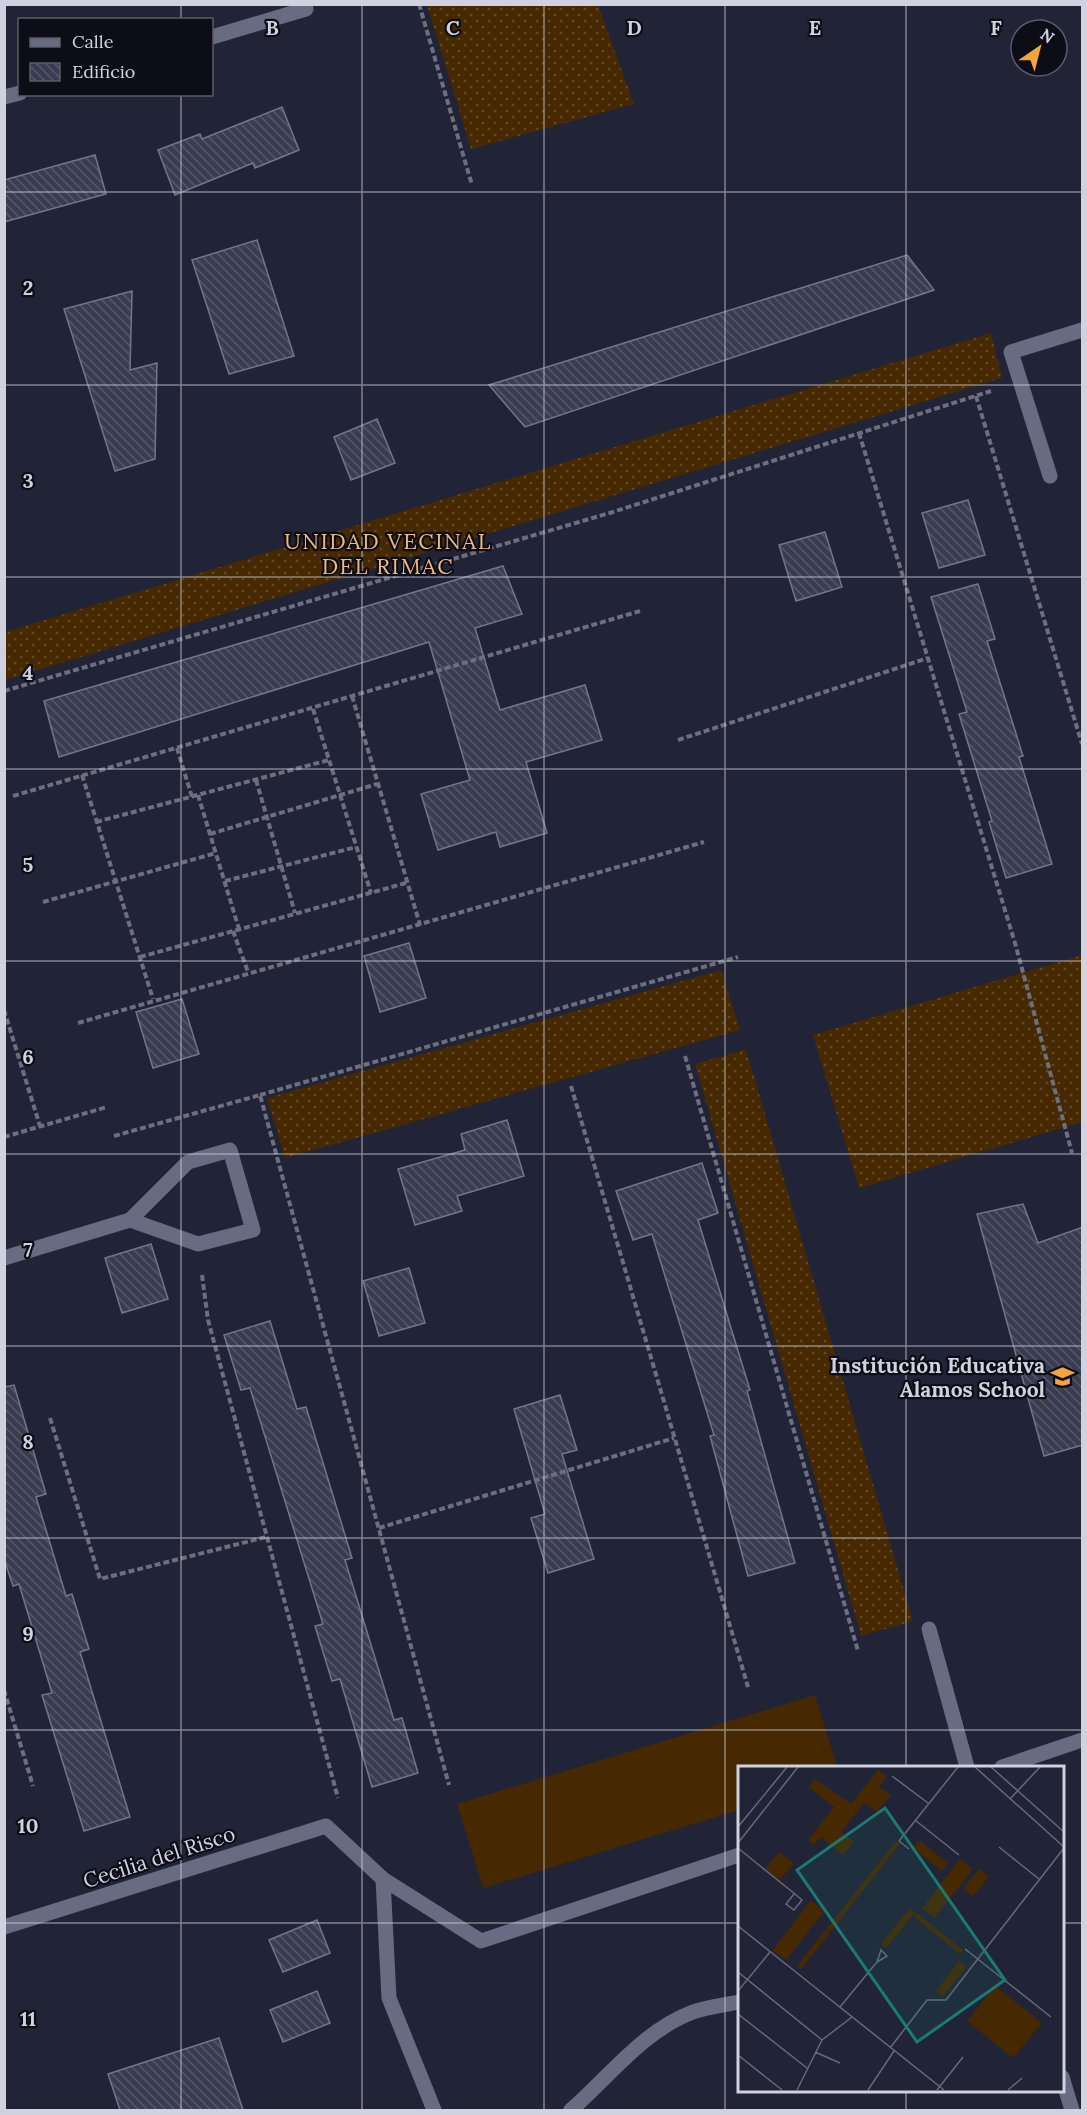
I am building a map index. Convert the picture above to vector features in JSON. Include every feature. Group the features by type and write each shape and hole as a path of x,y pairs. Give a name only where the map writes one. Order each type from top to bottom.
{"street":[{"path":"213,37 306,9"},
{"path":"1050,476 1011,352 1083,330"},
{"path":"4,1258 130,1220 188,1162 230,1150 253,1230 198,1244 130,1220"},
{"path":"929,1629 967,1766"},
{"path":"1005,1766 1083,1740"},
{"name":"Cecilia del Risco","path":"4,1927 326,1826 383,1879"},
{"path":"383,1879 481,1941 738,1855"},
{"path":"383,1879 389,1998 434,2110"},
{"path":"571,2110 628,2056 662,2028 694,2012 738,2002"},
{"path":"1063,2080 1072,2110"}],"path":[{"path":"419,4 472,185"},
{"path":"4,692 613,512 1021,382"},
{"path":"976,396 1083,744"},
{"path":"859,433 1015,943 1072,1153"},
{"path":"13,796 640,611"},
{"path":"678,740 928,658"},
{"path":"352,696 420,925"},
{"path":"313,709 371,892"},
{"path":"177,748 192,797"},
{"path":"96,822 328,760"},
{"path":"82,775 153,999"},
{"path":"255,780 296,913"},
{"path":"210,834 377,784"},
{"path":"198,795 239,929"},
{"path":"78,1023 153,999 704,843"},
{"path":"225,881 356,847"},
{"path":"44,902 216,853"},
{"path":"140,957 406,883"},
{"path":"233,931 248,972"},
{"path":"114,1136 738,957"},
{"path":"4,1010 40,1126"},
{"path":"685,1056 858,1652"},
{"path":"571,1086 748,1687"},
{"path":"260,1095 449,1785"},
{"path":"4,1137 107,1107"},
{"path":"198,1244 208,1320 341,1808"},
{"path":"50,1418 100,1579 266,1537"},
{"path":"379,1528 674,1438"},
{"path":"4,1690 33,1786"}],"shaded area":[{"path":"427,5 598,5 634,104 471,149"},
{"path":"991,333 1002,378 5,680 5,632"},
{"path":"1082,955 1082,1122 859,1188 813,1035"},
{"path":"721,970 740,1030 285,1158 267,1098"},
{"path":"746,1049 913,1621 861,1636 695,1064"},
{"path":"815,1695 837,1766 738,1766 738,1810 483,1888 457,1804"}],"building":[{"path":"282,107 299,150 255,168 253,163 175,195 158,150 200,134 202,139"},
{"path":"95,155 106,194 4,222 4,180"},
{"path":"257,240 294,356 229,374 192,260"},
{"path":"907,255 934,290 525,427 489,385"},
{"path":"132,291 130,370 157,363 155,459 115,471 64,309"},
{"path":"377,419 395,463 351,480 334,437"},
{"path":"968,500 985,555 939,568 922,513"},
{"path":"825,532 842,587 796,601 779,545"},
{"path":"503,566 522,614 475,628 500,710 585,685 602,740 526,762 547,833 500,847 496,832 438,850 421,794 470,780 429,642 59,757 44,701"},
{"path":"978,584 995,639 987,641 1023,756 1019,757 1052,864 1006,878 989,822 992,821 959,714 967,712 931,597"},
{"path":"409,943 426,998 380,1012 364,956"},
{"path":"182,999 199,1054 153,1068 136,1012"},
{"path":"507,1120 524,1176 457,1196 462,1211 415,1225 398,1169 465,1150 461,1134"},
{"path":"702,1163 718,1213 698,1220 750,1390 747,1391 795,1563 748,1576 710,1436 714,1435 652,1234 633,1240 616,1191"},
{"path":"1023,1204 1038,1243 1083,1227 1083,1445 1044,1456 977,1214"},
{"path":"151,1244 168,1299 122,1313 105,1258"},
{"path":"409,1268 425,1323 379,1336 363,1281"},
{"path":"270,1321 297,1409 306,1407 352,1558 345,1560 394,1720 402,1718 418,1773 372,1787 340,1679 332,1681 315,1626 323,1624 250,1388 241,1390 224,1335"},
{"path":"14,1385 46,1494 36,1497 66,1596 72,1594 89,1649 80,1652 130,1817 84,1831 42,1695 52,1693 19,1584 13,1586 4,1559 4,1387"},
{"path":"560,1395 577,1450 562,1454 594,1559 548,1573 531,1518 545,1514 514,1409"},
{"path":"317,1920 330,1953 283,1972 269,1940"},
{"path":"317,1991 330,2023 283,2042 270,2010"},
{"path":"219,2038 243,2110 120,2110 108,2074"}],"place":[{"name":"Institución Educativa Alamos School","path":"1063,1377"}],"district":[{"name":"UNIDAD VECINAL DEL RIMAC","path":"388,554"}]}
